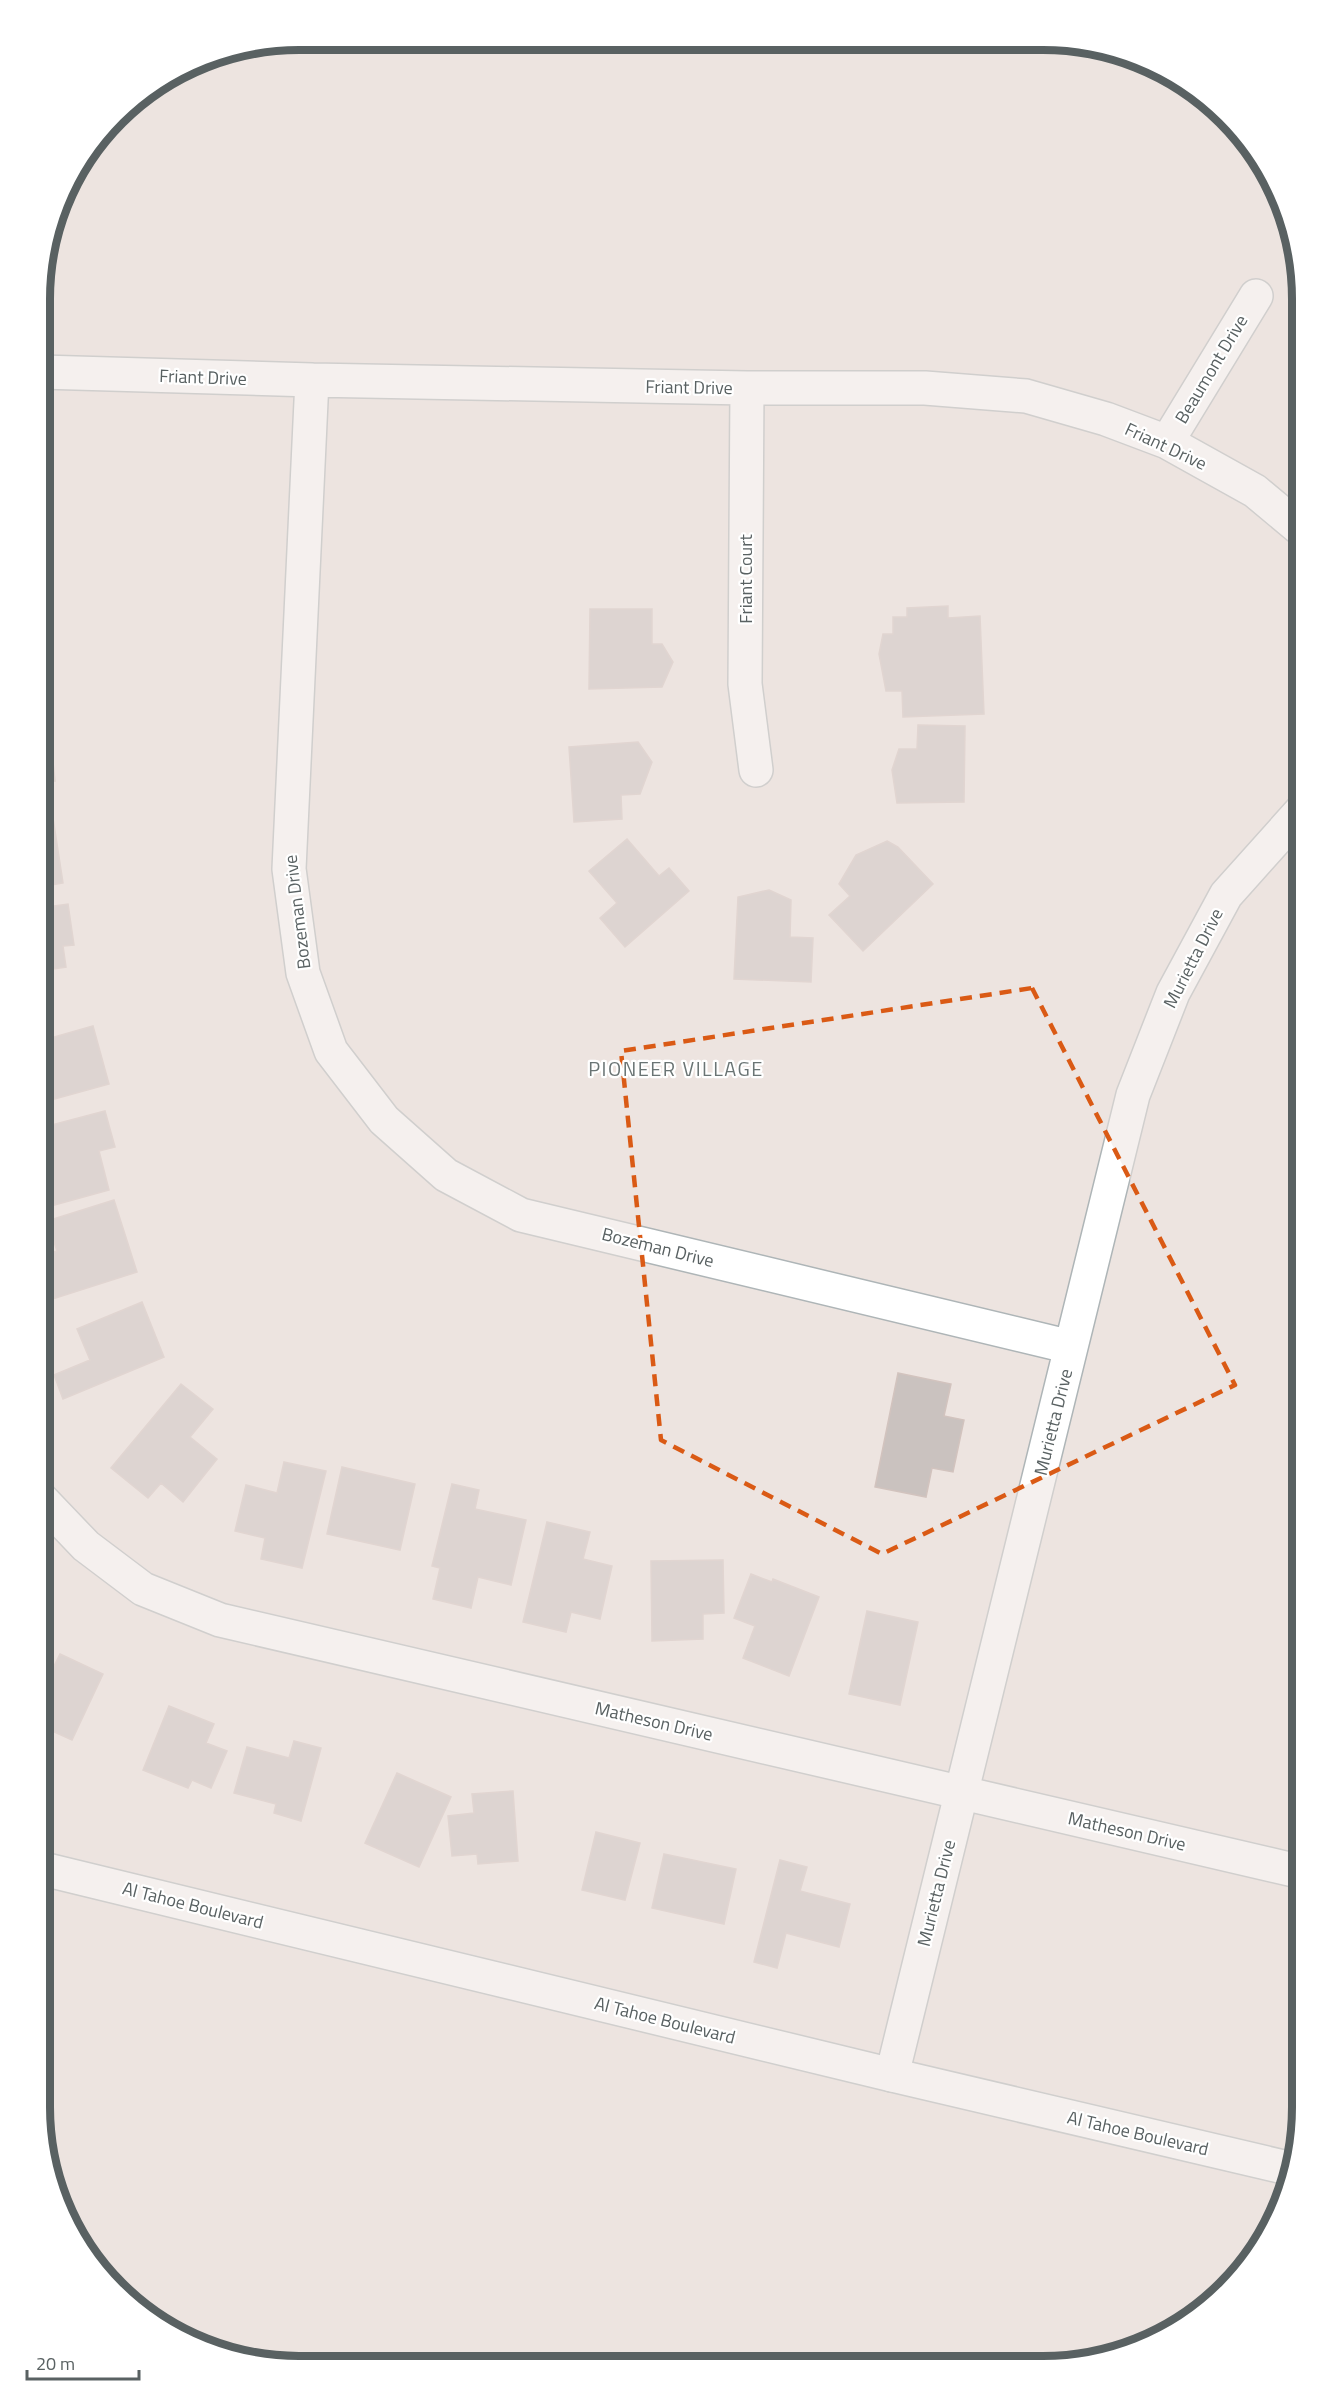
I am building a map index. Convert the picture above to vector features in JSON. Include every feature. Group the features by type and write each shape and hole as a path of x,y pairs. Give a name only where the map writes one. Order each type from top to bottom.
{"street":[{"name":"Beaumont Drive","path":"1167,442 1256,296"},
{"name":"Friant Drive","path":"50,372 312,380 747,388 924,388 1026,396 1106,419 1167,442 1255,491 1292,522"},
{"name":"Bozeman Drive","path":"312,380 289,869 303,973 331,1051 384,1120 446,1174 521,1215 1071,1347"},
{"name":"Friant Court","path":"747,388 745,684 756,770"},
{"name":"Murietta Drive","path":"892,2075 1132,1095 1173,993 1226,895 1292,821"},
{"name":"Matheson Drive","path":"50,1508 86,1546 143,1589 220,1620 1292,1870"},
{"name":"Al Tahoe Boulevard","path":"50,1871 892,2075 1285,2167"}],"highlighted area":[{"path":"1032,988 1235,1385 882,1554 661,1440 621,1051"}],"building":[{"path":"948,606 948,618 980,616 984,714 903,717 902,691 886,691 879,654 883,634 893,634 893,617 907,617 907,608"},
{"path":"590,609 652,609 652,644 662,644 673,662 662,687 589,689"},
{"path":"918,725 965,726 964,802 897,803 892,770 899,749 917,749"},
{"path":"50,734 55,781 50,781"},
{"path":"638,742 652,762 640,794 621,795 622,819 574,822 569,747"},
{"path":"50,805 63,883 50,885"},
{"path":"627,839 659,876 669,868 689,891 625,947 600,918 617,903 589,871"},
{"path":"887,841 898,847 933,884 863,951 829,915 850,896 839,884 856,855"},
{"path":"769,890 791,900 790,937 813,938 811,982 734,979 738,897"},
{"path":"68,904 74,945 63,946 66,967 50,969 50,907"},
{"path":"93,1026 109,1084 50,1100 50,1038"},
{"path":"105,1111 115,1147 99,1151 109,1190 50,1206 50,1125"},
{"path":"114,1200 137,1272 50,1300 50,1253 57,1251 50,1230 50,1220"},
{"path":"142,1302 164,1357 63,1399 54,1375 90,1360 77,1329"},
{"path":"898,1373 951,1384 944,1416 964,1420 953,1472 932,1468 926,1497 875,1487"},
{"path":"181,1384 213,1409 190,1437 217,1459 183,1502 161,1483 148,1498 111,1468"},
{"path":"284,1462 326,1471 302,1568 261,1559 265,1538 235,1531 246,1485 277,1493"},
{"path":"342,1467 415,1484 400,1550 327,1534"},
{"path":"452,1484 479,1490 475,1509 526,1520 511,1585 478,1577 471,1608 433,1599 440,1568 432,1566"},
{"path":"547,1522 590,1532 583,1559 612,1566 600,1619 571,1612 566,1632 523,1622"},
{"path":"723,1560 724,1613 703,1614 703,1639 652,1641 651,1561"},
{"path":"751,1574 772,1582 773,1579 819,1597 789,1676 743,1658 755,1626 734,1618"},
{"path":"867,1611 918,1622 900,1705 849,1694"},
{"path":"60,1654 103,1674 72,1740 50,1730 50,1674"},
{"path":"169,1706 214,1724 206,1743 227,1751 211,1788 192,1780 188,1788 143,1770"},
{"path":"294,1741 321,1748 301,1821 274,1813 276,1804 234,1793 247,1747 289,1758"},
{"path":"397,1773 451,1797 419,1867 365,1843"},
{"path":"513,1791 518,1861 478,1864 477,1854 452,1856 448,1816 474,1813 472,1794"},
{"path":"596,1832 640,1843 625,1900 582,1890"},
{"path":"664,1854 736,1869 724,1924 652,1908"},
{"path":"780,1860 807,1867 800,1891 850,1904 839,1947 786,1933 777,1968 754,1962"}],"district":[{"name":"PIONEER VILLAGE","path":"676,1068"}]}
